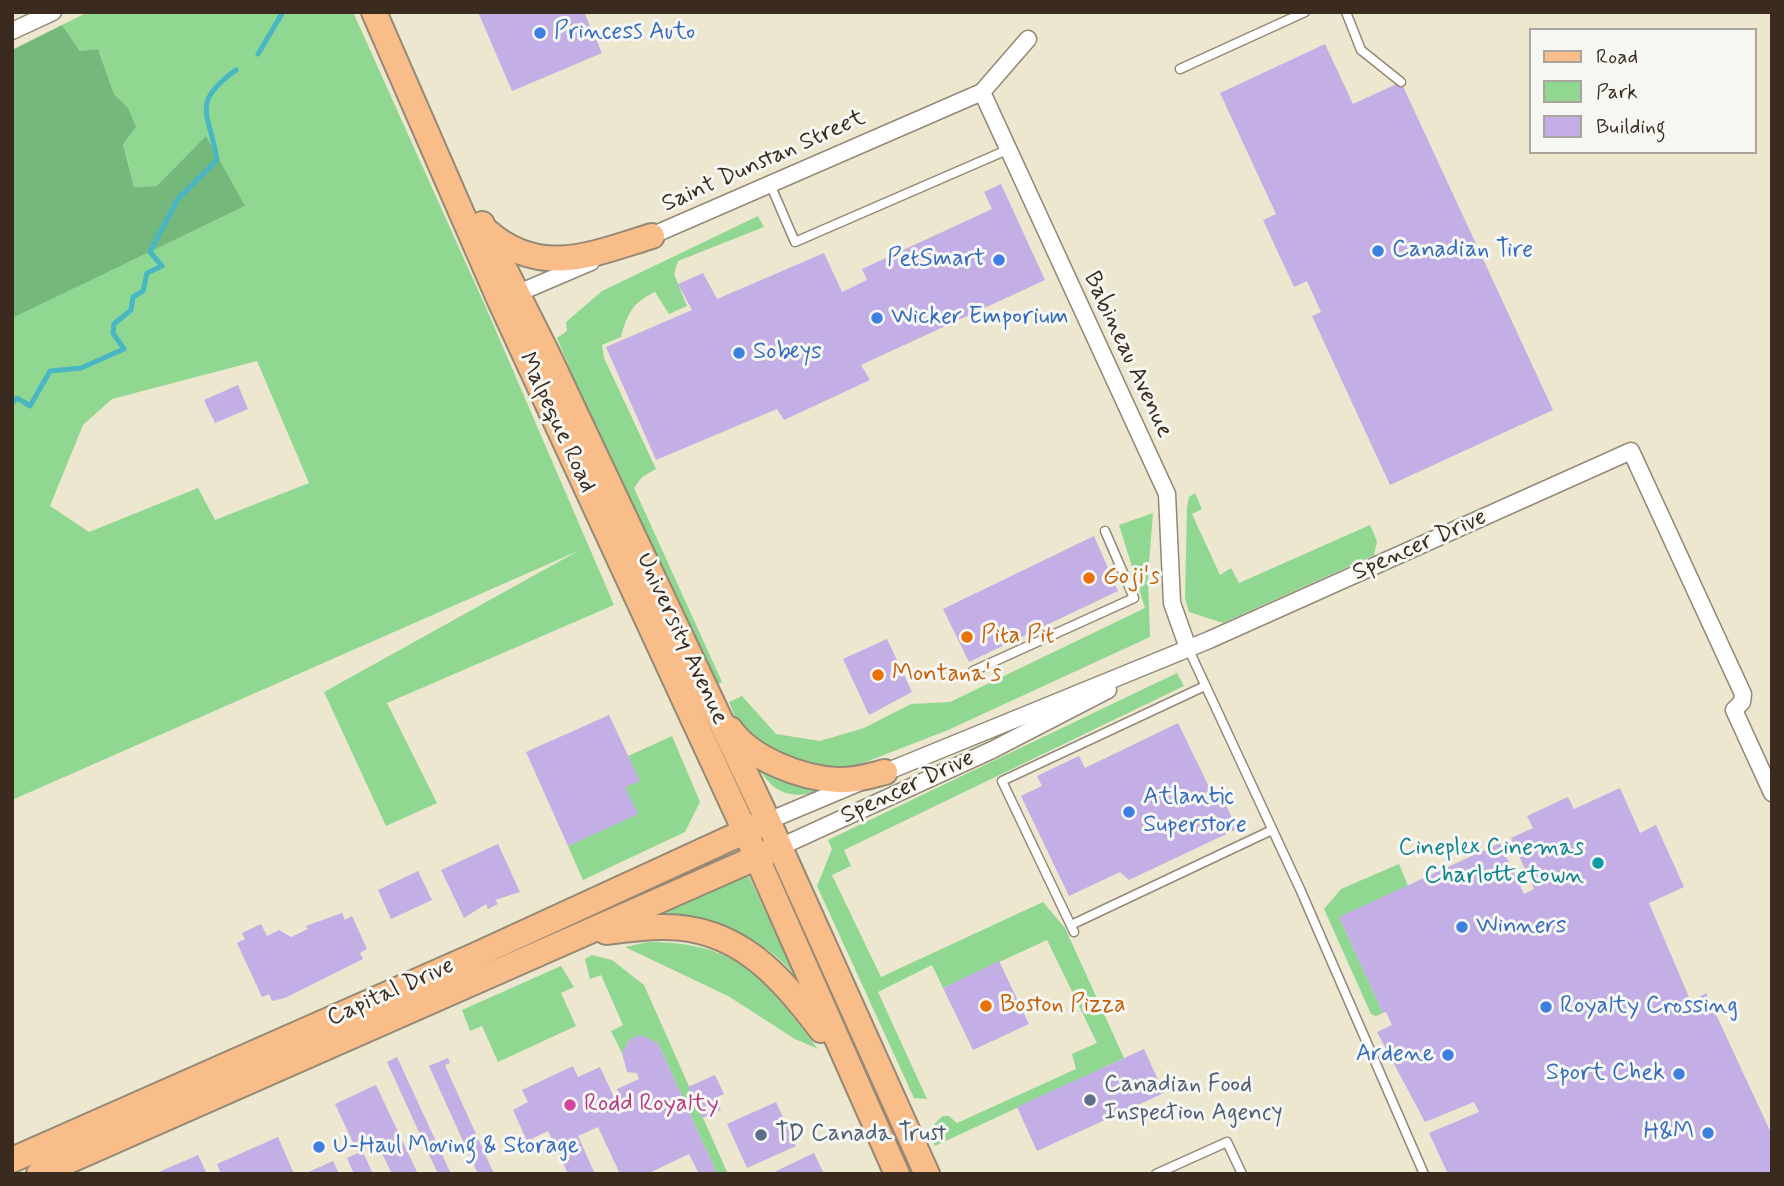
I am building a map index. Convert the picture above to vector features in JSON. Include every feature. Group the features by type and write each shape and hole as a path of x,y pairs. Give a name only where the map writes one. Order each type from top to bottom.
{"main road":[{"name":"Malpeque Road","path":"374,12 417,113 508,297 745,831"},
{"name":"University Avenue","path":"417,113 461,181 485,229 508,297 694,667 768,821 927,1174"},
{"path":"485,229 502,244 535,257 567,261 652,236"},
{"path":"694,667 723,719 752,752 809,775 836,780 859,779 885,772"},
{"name":"Capital Drive","path":"12,1160 465,960 768,821"},
{"path":"745,831 897,1174"},
{"name":"Spencer Drive","path":"757,858 780,847"},
{"name":"Capital Drive","path":"39,1174 757,858"},
{"path":"585,934 664,926 709,934 746,951 774,971 796,996 848,1068"}],"street":[{"path":"12,32 53,12"},
{"name":"Saint Dunstan Street","path":"508,297 982,92 1028,39"},
{"name":"Babineau Avenue","path":"982,92 1167,494 1172,539 1172,603 1188,648"},
{"name":"Spencer Drive","path":"768,821 1209,640 1631,451 1743,694 1742,702 1734,710 1772,793"},
{"name":"Spencer Drive","path":"780,847 992,750 1168,656"}],"lane":[{"path":"1180,69 1305,12"},
{"path":"1346,12 1361,50 1401,82"},
{"path":"770,184 794,242 1007,150"},
{"path":"973,671 1134,598 1105,531"},
{"path":"1188,648 1272,830 1424,1174"},
{"path":"1205,685 1002,781 1072,928 1272,830"},
{"path":"1156,1174 1227,1142 1242,1174"}],"green space":[{"path":"88,12 353,12 487,310 614,605 387,703 437,803 386,826 324,692 578,551 12,800 12,317 245,206 157,186 134,187 123,143 128,109 114,94 98,49 80,51 62,25","holes":["257,361 309,483 215,520 198,488 89,532 50,506 83,425 112,399"]},
{"path":"62,25 80,51 98,49 114,94 128,108 136,127 123,144 134,187 157,186 206,136 245,206 12,318 12,50"},
{"path":"758,216 764,227 678,261 674,274 687,306 669,314 655,292 641,300 632,310 621,337 602,345 604,358 656,469 642,477 634,488 722,682 717,685 600,441 557,338 567,331 566,322 602,291"},
{"path":"1195,493 1202,509 1192,514 1220,575 1231,568 1239,583 1370,525 1377,541 1374,555 1223,623 1189,612 1185,598 1187,507 1189,497"},
{"path":"1153,513 1148,576 1150,637 948,730 853,767 841,768 796,760 753,741 739,726 729,702 742,696 776,734 820,741 864,728 911,704 950,702 1145,608 1119,525"},
{"path":"1177,673 1184,686 844,850 851,866 832,875 881,977 1043,902 1065,928 1124,1058 935,1146 932,1130 943,1116 949,1116 957,1123 1076,1069 1072,1054 1097,1043 1047,940 943,988 932,965 878,992 927,1099 914,1098 817,886 832,849 828,840"},
{"path":"672,736 700,802 685,832 583,880 568,846 637,814 625,787 639,781 628,756"},
{"path":"758,766 837,785 813,793 783,792 765,778"},
{"path":"1399,864 1408,886 1339,917 1383,1013 1376,1016 1371,1014 1324,909 1341,889"},
{"path":"748,874 796,977 766,948 731,931 693,921 653,915"},
{"path":"648,942 706,949 729,958 765,985 818,1049 795,1039 728,996 625,947"},
{"path":"592,955 612,960 644,985 728,1174 717,1174 658,1043 641,1035 630,1039 622,1053 611,1031 623,1025 601,975 590,979 585,959"},
{"path":"561,966 574,987 561,993 576,1026 498,1062 482,1026 470,1031 462,1010"}],"building":[{"name":"Princess Auto","path":"478,12 584,12 602,53 512,91"},
{"name":"Canadian Tire","path":"1325,44 1353,104 1401,82 1553,410 1390,485 1312,316 1321,312 1307,281 1294,287 1263,220 1276,214 1220,93"},
{"name":"Sobeys","path":"1001,184 1045,280 861,365 870,380 784,420 777,409 656,460 606,347 692,310 678,284 703,273 717,299 824,253 842,292 867,280 862,269 992,209 984,192"},
{"path":"238,385 248,409 215,423 204,400"},
{"path":"1094,536 1118,591 969,662 943,609"},
{"name":"Montana's","path":"887,639 912,692 869,715 843,659"},
{"path":"609,715 640,781 625,787 638,814 568,846 526,752"},
{"name":"Atlantic Superstore","path":"1178,723 1213,795 1220,792 1237,829 1129,880 1120,872 1069,896 1021,796 1042,786 1037,776 1079,756 1085,768"},
{"name":"Royalty Crossing","path":"1620,788 1640,833 1656,825 1684,887 1649,903 1691,1002 1706,993 1772,1135 1772,1174 1448,1174 1429,1133 1479,1112 1474,1102 1425,1122 1377,1032 1392,1025 1386,1012 1383,1013 1339,917 1500,843 1524,894 1534,889 1511,838 1533,828 1527,816 1568,797 1574,809"},
{"path":"498,844 520,892 495,900 498,904 488,909 486,904 464,918 441,870"},
{"path":"418,871 432,900 391,919 378,890"},
{"path":"342,913 345,920 352,916 367,949 360,953 363,959 285,998 272,1001 269,994 262,997 237,943 245,939 242,933 261,924 267,936 279,930 291,937 308,929 306,926"},
{"name":"Boston Pizza","path":"999,961 1029,1024 973,1050 943,988"},
{"name":"Rodd Royalty","path":"641,1035 658,1043 717,1174 699,1174 689,1154 647,1174 620,1174 598,1127 578,1136 595,1174 568,1174 548,1131 527,1141 513,1110 528,1102 522,1090 573,1066 578,1077 600,1067 618,1106 624,1103 617,1089 639,1079 637,1073 627,1072 622,1053 630,1039"},
{"name":"Canadian Food Inspection Agency","path":"1144,1049 1164,1093 1037,1151 1017,1107"},
{"path":"397,1057 451,1174 438,1174 387,1062"},
{"path":"448,1058 450,1063 445,1065 494,1174 478,1174 429,1066"},
{"path":"715,1075 724,1094 715,1098 721,1110 702,1118 688,1087"},
{"path":"376,1085 418,1174 392,1174 377,1143 362,1150 373,1174 354,1174 347,1158 358,1153 335,1104"},
{"name":"TD Canada Trust","path":"776,1102 796,1146 747,1168 727,1124"},
{"path":"278,1137 294,1174 221,1174 217,1164"},
{"path":"814,1153 824,1174 770,1174"},
{"path":"198,1155 207,1174 154,1174"},
{"path":"333,1161 339,1174 304,1174"}],"waterway":[{"path":"258,54 283,12"},
{"path":"12,403 17,398 30,406 50,371 81,368 124,349 113,333 114,324 131,310 133,297 143,291 147,273 162,266 150,252 177,200 217,160 206,110 207,101 221,82 236,70"}],"place":[{"name":"Princess Auto","path":"540,33"},
{"name":"Canadian Tire","path":"1378,251"},
{"name":"PetSmart","path":"999,260"},
{"name":"Wicker Emporium","path":"877,318"},
{"name":"Sobeys","path":"739,353"},
{"name":"Goji's","path":"1089,578"},
{"name":"Pita Pit","path":"967,637"},
{"name":"Montana's","path":"878,675"},
{"name":"Atlantic Superstore","path":"1129,812"},
{"name":"Cineplex Cinemas Charlottetown","path":"1598,863"},
{"name":"Winners","path":"1462,927"},
{"name":"Boston Pizza","path":"986,1006"},
{"name":"Royalty Crossing","path":"1546,1007"},
{"name":"Ardene","path":"1448,1055"},
{"name":"Sport Chek","path":"1679,1074"},
{"name":"Canadian Food Inspection Agency","path":"1090,1100"},
{"name":"Rodd Royalty","path":"570,1105"},
{"name":"H&M","path":"1708,1133"},
{"name":"TD Canada Trust","path":"761,1135"},
{"name":"U-Haul Moving & Storage","path":"319,1147"}]}
